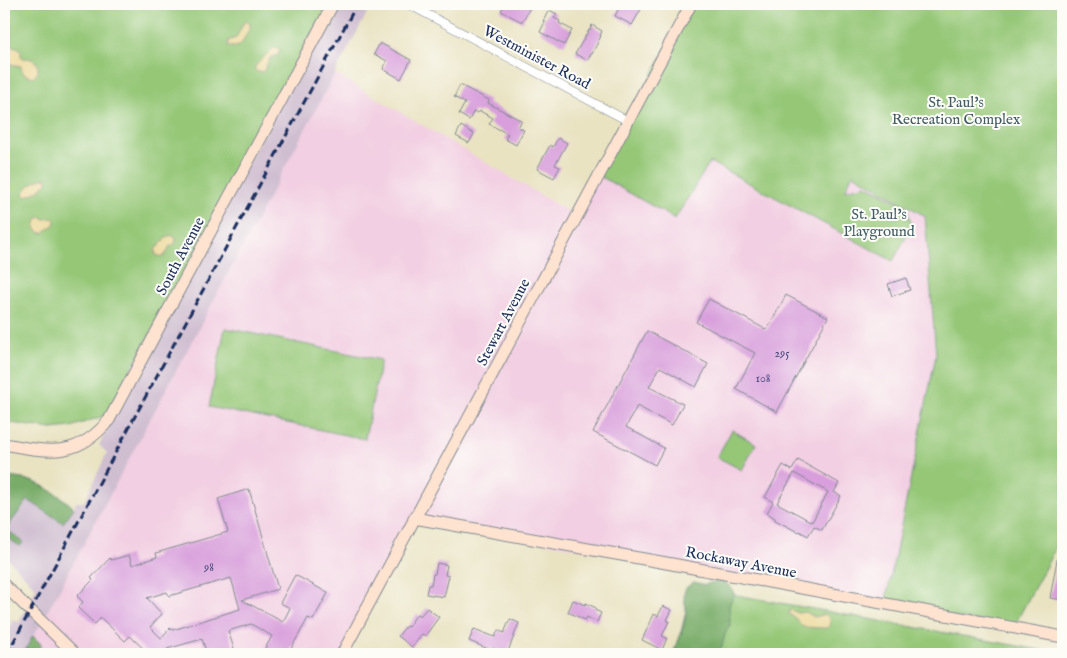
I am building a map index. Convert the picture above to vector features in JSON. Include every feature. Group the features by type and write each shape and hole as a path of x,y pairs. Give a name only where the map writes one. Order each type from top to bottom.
{"main road":[{"name":"South Avenue","path":"4,444 36,450 62,450 84,443 100,431 109,420 333,4"},
{"name":"Stewart Avenue","path":"342,654 691,4"},
{"name":"Rockaway Avenue","path":"414,518 1063,637"},
{"path":"4,585 75,654"}],"street":[{"name":"Westminister Road","path":"408,4 628,121"}],"shaded area":[{"path":"332,4 372,4 42,622 23,654 4,654 4,638 12,621 11,619 19,622 36,588 4,555 4,536 19,546 23,543 5,530 28,500 74,508 76,502 84,502 107,453 99,445"},
{"path":"334,73 576,216 598,175 709,162 825,225 853,174 925,216 936,355 885,604 415,519 342,654 36,654 42,645 33,636"}],"green space":[{"path":"4,4 332,4 106,415 71,427 52,429 4,422"},
{"name":"St. Paul's Recreation Complex","path":"690,4 1063,4 1063,534 1013,628 885,604 936,355 925,216 853,174 845,190 866,185 906,206 912,226 893,261 710,162 675,219 598,175"},
{"path":"225,328 381,360 365,439 209,407"},
{"path":"732,430 756,444 742,470 717,457"},
{"path":"4,476 28,480 41,485 58,495 74,508 63,523 28,500 6,529 23,542 20,546 4,536"},
{"path":"694,582 705,585 722,582 732,589 734,594 729,606 730,625 722,646 716,654 672,654 683,629 686,610 685,590"},
{"path":"692,587 1062,654 672,654 678,644"},
{"path":"33,636 42,645 36,654 23,654"}],"sand":[{"path":"248,21 250,29 240,45 237,47 228,46 228,41 236,38 244,22"},
{"path":"4,39 10,46 21,50 23,58 37,63 38,73 33,77 26,75 21,66 10,64 4,57"},
{"path":"278,47 280,51 278,55 270,58 263,72 258,72 254,69 273,48"},
{"path":"46,178 48,181 38,190 29,196 23,194 32,183"},
{"path":"41,217 45,219 53,218 55,220 54,225 43,233 35,228 37,219"},
{"path":"171,235 176,239 175,244 169,247 163,257 156,255 155,250"},
{"path":"791,610 798,613 806,612 814,617 825,614 830,619 830,626 826,628 803,627 789,614"}],"building":[{"path":"505,4 532,4 522,22 501,11"},
{"path":"621,4 644,4 632,25 615,16"},
{"path":"549,10 557,14 554,18 560,21 559,23 572,30 564,45 540,32"},
{"path":"592,25 602,31 592,54 587,60 575,54"},
{"path":"380,43 411,60 401,79 383,69 387,61 374,54"},
{"path":"460,85 489,100 488,103 522,121 518,127 524,130 516,145 505,139 508,134 489,124 493,118 480,111 478,113 474,111 469,120 459,114 465,103 454,97"},
{"path":"461,126 474,134 469,143 456,136"},
{"path":"558,138 567,143 555,165 560,167 554,178 537,169 550,145 553,147"},
{"path":"906,278 910,290 892,296 888,284"},
{"path":"786,295 828,317 777,412 736,389 755,353 696,322 709,299 767,330"},
{"path":"647,331 708,364 696,387 660,367 649,387 683,404 672,425 637,406 626,427 664,448 655,465 593,432"},
{"path":"798,460 839,483 834,492 841,496 822,530 814,526 808,536 775,520 775,518 767,513 773,502 765,497 783,465 792,470","holes":["794,473 828,492 812,522 777,503"]},
{"path":"249,489 278,589 242,600 283,622 290,608 280,603 295,575 328,593 313,620 308,618 288,654 262,654 272,636 251,624 228,631 236,654 207,654 202,639 167,649 172,654 149,654 130,636 125,641 101,618 95,624 78,608 83,602 77,596 93,580 91,578 110,558 111,560 129,555 132,565 157,557 156,553 228,532 218,499","holes":["231,578 240,609 173,630 170,628 161,638 150,627 162,614 147,598 167,592 169,596"]},
{"path":"1059,549 1063,550 1063,600 1050,598"},
{"path":"437,563 447,565 445,575 449,576 444,597 426,594 428,585 431,585 433,574 435,574"},
{"path":"573,600 596,608 595,610 601,613 597,622 587,617 585,620 568,612"},
{"path":"663,606 672,610 662,636 667,638 662,650 642,640 654,614 658,616"},
{"path":"427,608 439,617 425,636 422,634 412,647 398,636 406,626 408,627 417,614 420,616"},
{"path":"510,619 519,623 507,654 469,641 474,629 495,637 498,630 504,633"}],"railway":[{"path":"7,654 357,4"}],"park label":[{"name":"St. Paul's Playground","path":"879,222"}]}
